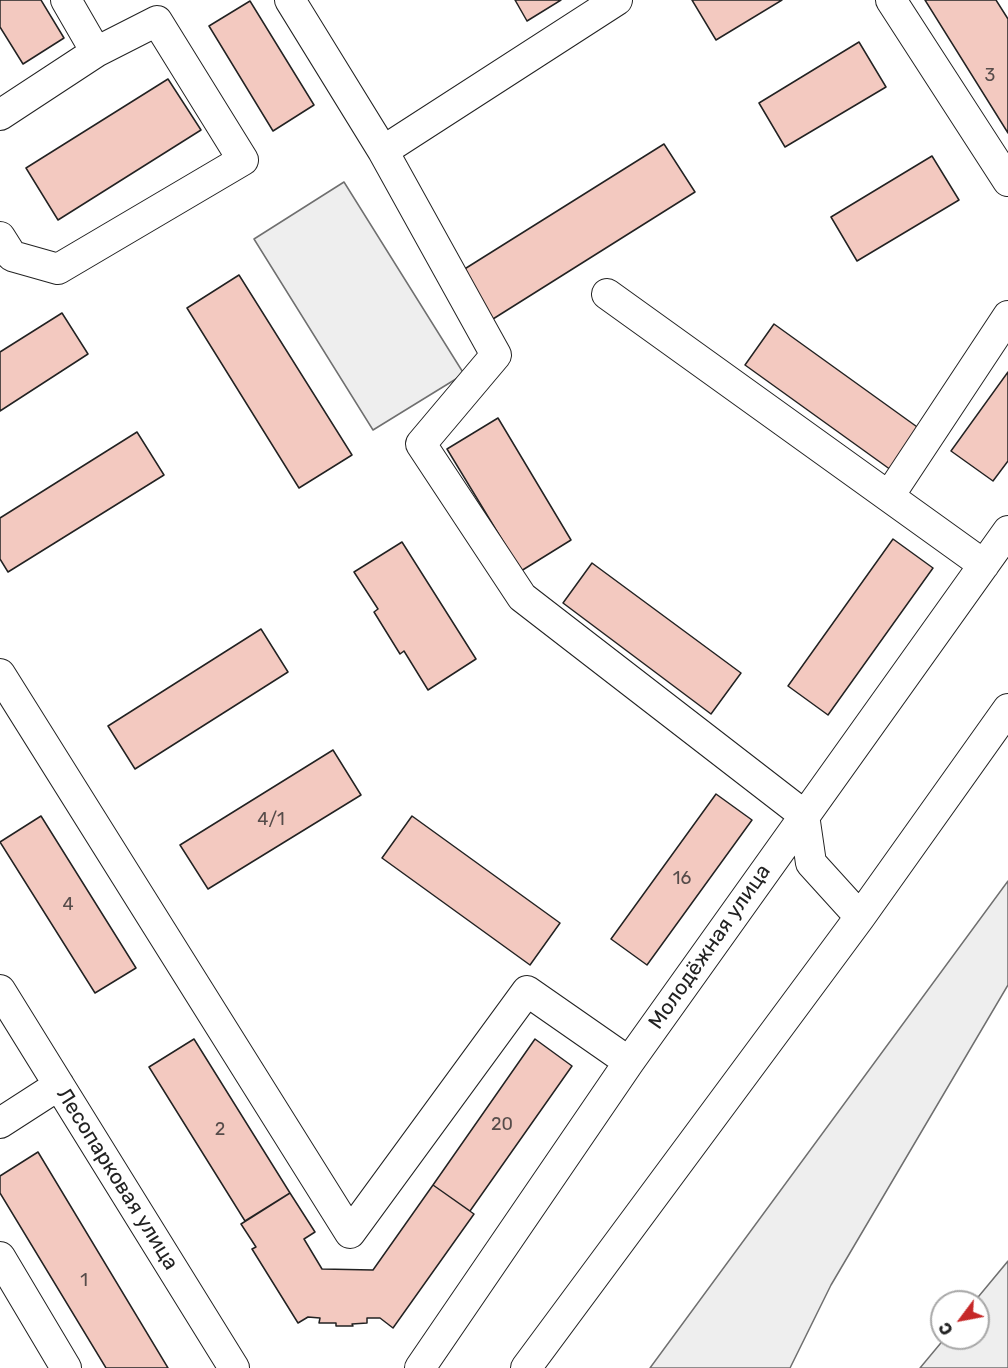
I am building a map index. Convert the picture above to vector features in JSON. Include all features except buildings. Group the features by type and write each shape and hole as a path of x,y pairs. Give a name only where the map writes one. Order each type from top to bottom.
{"street":[{"path":"66,0 96,52"},
{"path":"290,0 383,151 496,355 421,444 522,597 804,815 811,863 860,917"},
{"path":"383,151 617,0"},
{"path":"891,0 1008,181"},
{"path":"0,237 12,256 58,269 243,160 157,21 5,102"},
{"path":"607,294 984,565"},
{"path":"889,496 1008,316"},
{"name":"Молодёжная улица","path":"420,1368 628,1062 1008,531"},
{"path":"0,674 350,1233 527,991 628,1062"},
{"path":"526,1368 860,917 1008,709"},
{"name":"Лесопарковая улица","path":"0,990 234,1368"},
{"path":"0,1123 59,1085"},
{"path":"0,1257 66,1368"}],"shaded area":[{"path":"344,182 464,374 373,430 254,239"},
{"path":"1008,881 1008,985 831,1285 790,1368 650,1368"},
{"path":"1008,1261 1008,1368 920,1368 935,1350 990,1350 990,1290 984,1290"}]}
